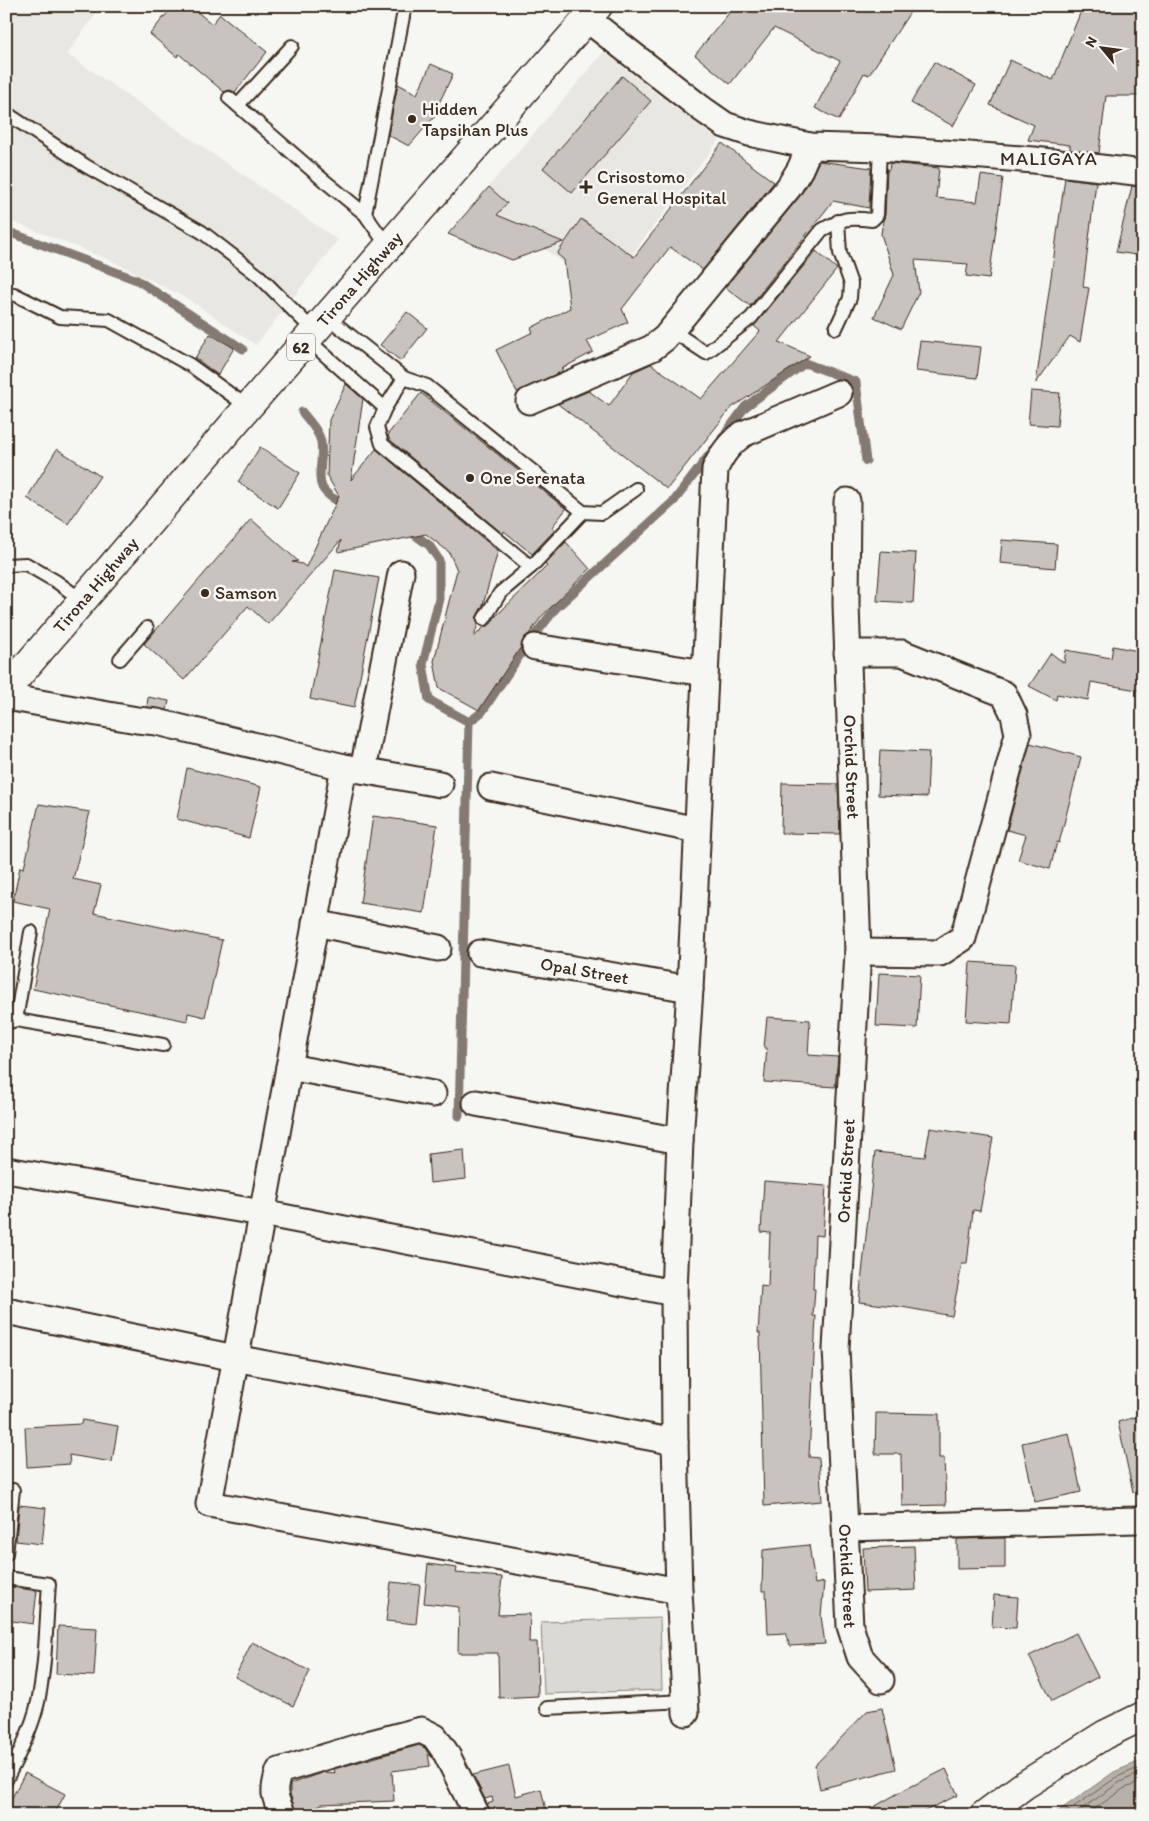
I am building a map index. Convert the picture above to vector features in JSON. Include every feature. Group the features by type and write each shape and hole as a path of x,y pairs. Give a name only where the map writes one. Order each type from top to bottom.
{"main road":[{"name":"Tirona Highway","path":"6,690 248,407 593,13"},
{"path":"984,1815 1023,1786 1104,1735 1143,1716"}],"street":[{"path":"593,13 702,109 725,125 749,133 810,146 880,148 1034,160 1143,173"},
{"path":"529,401 652,348 671,330 789,187 800,169 810,146"},
{"path":"686,1707 679,1591 674,1293 680,1141 690,989 715,469 724,450 742,434 839,393"},
{"name":"Orchid Street","path":"847,500 847,653 858,952 836,1348 850,1626 860,1657 882,1680"},
{"path":"401,573 316,923 209,1504 679,1591"},
{"path":"535,647 705,673"},
{"path":"847,653 902,653 1004,694 1014,714 1018,734 963,938 940,953 858,952"},
{"path":"6,697 157,722 354,768 440,784"},
{"path":"491,787 697,830"},
{"path":"316,923 438,948"},
{"name":"Opal Street","path":"480,953 690,989"},
{"path":"289,1067 433,1094"},
{"path":"476,1103 680,1141"},
{"path":"6,1170 262,1213 674,1293"},
{"path":"6,1311 235,1358 675,1442"},
{"path":"846,1528 1137,1520 1143,1518"},
{"path":"283,1815 276,1800 274,1786 279,1771 421,1730 435,1737 446,1753 476,1815"}],"lane":[{"path":"365,214 406,6"},
{"path":"292,46 234,101 365,214 388,247"},
{"path":"6,113 86,166 202,232 259,276 317,329 385,408"},
{"path":"671,330 706,353 751,318 822,230 838,221 851,218 872,220 877,215 880,148"},
{"path":"836,328 850,298 851,284 840,253 838,221"},
{"path":"14,294 60,317 109,320 190,365 248,407"},
{"path":"317,329 404,378 427,386 583,512 602,513 636,489"},
{"path":"404,378 385,408 378,426 382,444 531,567"},
{"path":"484,619 500,593 531,567 583,512"},
{"path":"6,565 26,564 58,582 83,600"},
{"path":"120,659 147,628"},
{"path":"31,932 11,1021 164,1045"},
{"path":"6,1554 14,1490"},
{"path":"6,1578 49,1584 38,1704 24,1742 6,1780"},
{"path":"547,1708 686,1707"}],"shaded area":[{"path":"6,6 101,6 67,54 338,240 256,345 188,299 110,260 6,219"},
{"name":"Crisostomo General Hospital","path":"604,52 719,140 604,291 544,249 512,260 448,234"},
{"path":"660,1618 662,1690 544,1694 541,1622"}],"water":[{"path":"1143,1760 1143,1815 1053,1815 1114,1772"}],"building":[{"path":"173,6 190,6 212,24 220,14 267,52 235,92 230,90 224,92 179,54 177,57 150,34"},
{"path":"730,6 914,6 869,75 864,73 839,120 815,108 840,61 774,28 730,84 695,55 733,8"},
{"path":"1083,6 1143,6 1143,96 1106,96 1099,153 1070,150 1070,145 1028,140 1034,125 990,105 1010,60 1053,80"},
{"path":"934,62 976,85 953,126 911,103"},
{"path":"431,64 453,74 438,105 442,108 409,146 388,135 398,84 417,94"},
{"path":"622,76 651,101 572,193 543,168"},
{"path":"722,143 774,182 703,270 670,247 622,309 628,322 587,341 593,352 561,369 563,371 517,392 496,350 533,332 531,328 570,308 564,260 557,254 581,219 634,257"},
{"path":"819,161 871,168 869,208 833,201 750,306 725,287 800,196"},
{"path":"890,163 939,168 936,198 977,202 981,175 1003,178 989,279 966,276 968,264 915,260 919,292 901,329 874,317 894,275 881,234 885,215 887,170 889,170"},
{"path":"1065,178 1096,182 1083,287 1089,288 1080,342 1070,336 1036,383"},
{"path":"1132,186 1143,187 1143,256 1116,252"},
{"path":"489,187 507,203 497,215 563,242 512,260 448,234"},
{"path":"816,251 837,269 779,342 810,356 731,408 667,489 558,404 589,391 609,406 633,372 651,364 701,399 760,331 754,326"},
{"path":"407,312 427,328 401,361 380,345"},
{"path":"210,334 234,348 218,375 195,358"},
{"path":"920,341 981,347 977,378 916,371"},
{"path":"346,384 363,399 351,480 376,449 498,551 483,605 476,618 478,624 474,637 484,627 491,624 495,617 547,566 545,564 566,542 590,569 541,617 530,633 524,638 521,647 479,710 439,688 434,661 457,570 449,552 426,534 338,552 341,540 268,624 248,606 184,680 144,644 251,519 298,561 292,562 306,567 339,496 327,476 329,420"},
{"path":"1031,391 1060,393 1057,426 1028,424"},
{"path":"421,393 566,509 552,527 555,530 532,554 504,531 503,534 389,439 388,434"},
{"path":"260,447 300,473 278,508 238,482"},
{"path":"57,449 100,476 68,524 27,498"},
{"path":"1002,540 1057,544 1055,568 1000,563"},
{"path":"881,551 916,553 913,603 877,601"},
{"path":"335,570 379,578 354,708 310,699"},
{"path":"1113,646 1143,652 1143,691 1091,682 1088,700 1057,694 1056,700 1029,686 1051,653 1064,663 1066,650 1111,658"},
{"path":"148,697 169,701 167,710 147,707"},
{"path":"1030,743 1081,757 1059,843 1057,842 1050,869 1018,860 1026,835 1007,830"},
{"path":"880,750 929,752 927,797 878,795"},
{"path":"187,768 261,787 249,838 177,819"},
{"path":"782,783 838,784 840,834 781,833"},
{"path":"39,804 90,812 73,879 101,885 94,913 222,940 205,1017 188,1013 187,1021 33,989 50,909 13,901 20,867 24,868"},
{"path":"373,816 437,825 424,913 360,903"},
{"path":"970,962 1015,965 1011,1024 966,1021"},
{"path":"879,973 920,975 917,1028 876,1026"},
{"path":"767,1017 810,1020 808,1055 838,1057 835,1087 764,1082 767,1048 764,1048"},
{"path":"930,1128 993,1138 980,1211 973,1210 967,1264 962,1264 952,1316 859,1302 875,1152 925,1157"},
{"path":"464,1150 466,1179 430,1183 428,1154"},
{"path":"764,1181 826,1186 823,1236 815,1235 813,1316 816,1316 809,1457 819,1458 822,1501 764,1506 760,1333 758,1333 761,1286 768,1287 770,1233 761,1232"},
{"path":"876,1413 939,1414 939,1458 944,1458 946,1505 902,1506 901,1454 875,1454"},
{"path":"1143,1415 1143,1491 1133,1492 1118,1422"},
{"path":"82,1420 118,1426 112,1462 69,1455 70,1464 27,1467 25,1427 81,1424"},
{"path":"1069,1433 1081,1492 1035,1502 1022,1443"},
{"path":"19,1505 46,1508 42,1544 16,1541"},
{"path":"1005,1538 1005,1568 957,1569 957,1539"},
{"path":"809,1545 815,1584 824,1582 821,1616 825,1644 790,1646 785,1633 768,1634 766,1591 762,1591 763,1550"},
{"path":"914,1546 916,1590 865,1592 863,1548"},
{"path":"428,1564 457,1568 456,1573 502,1577 498,1615 530,1614 529,1642 537,1642 538,1696 499,1698 498,1653 458,1653 459,1607 424,1603"},
{"path":"391,1582 420,1585 416,1624 386,1621"},
{"path":"6,1586 37,1591 33,1624 6,1620"},
{"path":"994,1595 1018,1597 1016,1628 992,1627"},
{"path":"58,1626 97,1628 94,1676 56,1674"},
{"path":"1076,1633 1098,1677 1052,1701 1029,1656"},
{"path":"252,1642 310,1671 293,1706 235,1677"},
{"path":"882,1708 896,1769 820,1789 815,1765 867,1711"},
{"path":"419,1745 425,1748 428,1753 430,1766 392,1771 394,1801 322,1804 297,1815 290,1794 290,1784 324,1772 335,1773 334,1769"},
{"path":"509,1766 516,1796 541,1789 547,1815 491,1815 487,1804 493,1802 492,1797 485,1799 473,1775"},
{"path":"946,1769 958,1795 917,1815 860,1815 900,1792"},
{"path":"25,1773 65,1794 54,1815 6,1815 6,1809"}],"waterway":[{"path":"6,231 137,280 243,349"},
{"path":"722,438 745,407 805,363 856,382 866,461"},
{"path":"302,412 320,438 322,453 320,479 322,486 334,499 346,505"},
{"path":"408,530 429,545 439,560 439,599 423,664 429,700 469,722 482,712 524,649 556,608 674,501 713,450"},
{"path":"459,1116 469,722"}],"place":[{"name":"Hidden Tapsihan Plus","path":"412,119"},
{"name":"Crisostomo General Hospital","path":"586,187"},
{"name":"One Serenata","path":"470,478"},
{"name":"Samson","path":"205,593"}],"district":[{"name":"MALIGAYA","path":"1049,158"}]}
